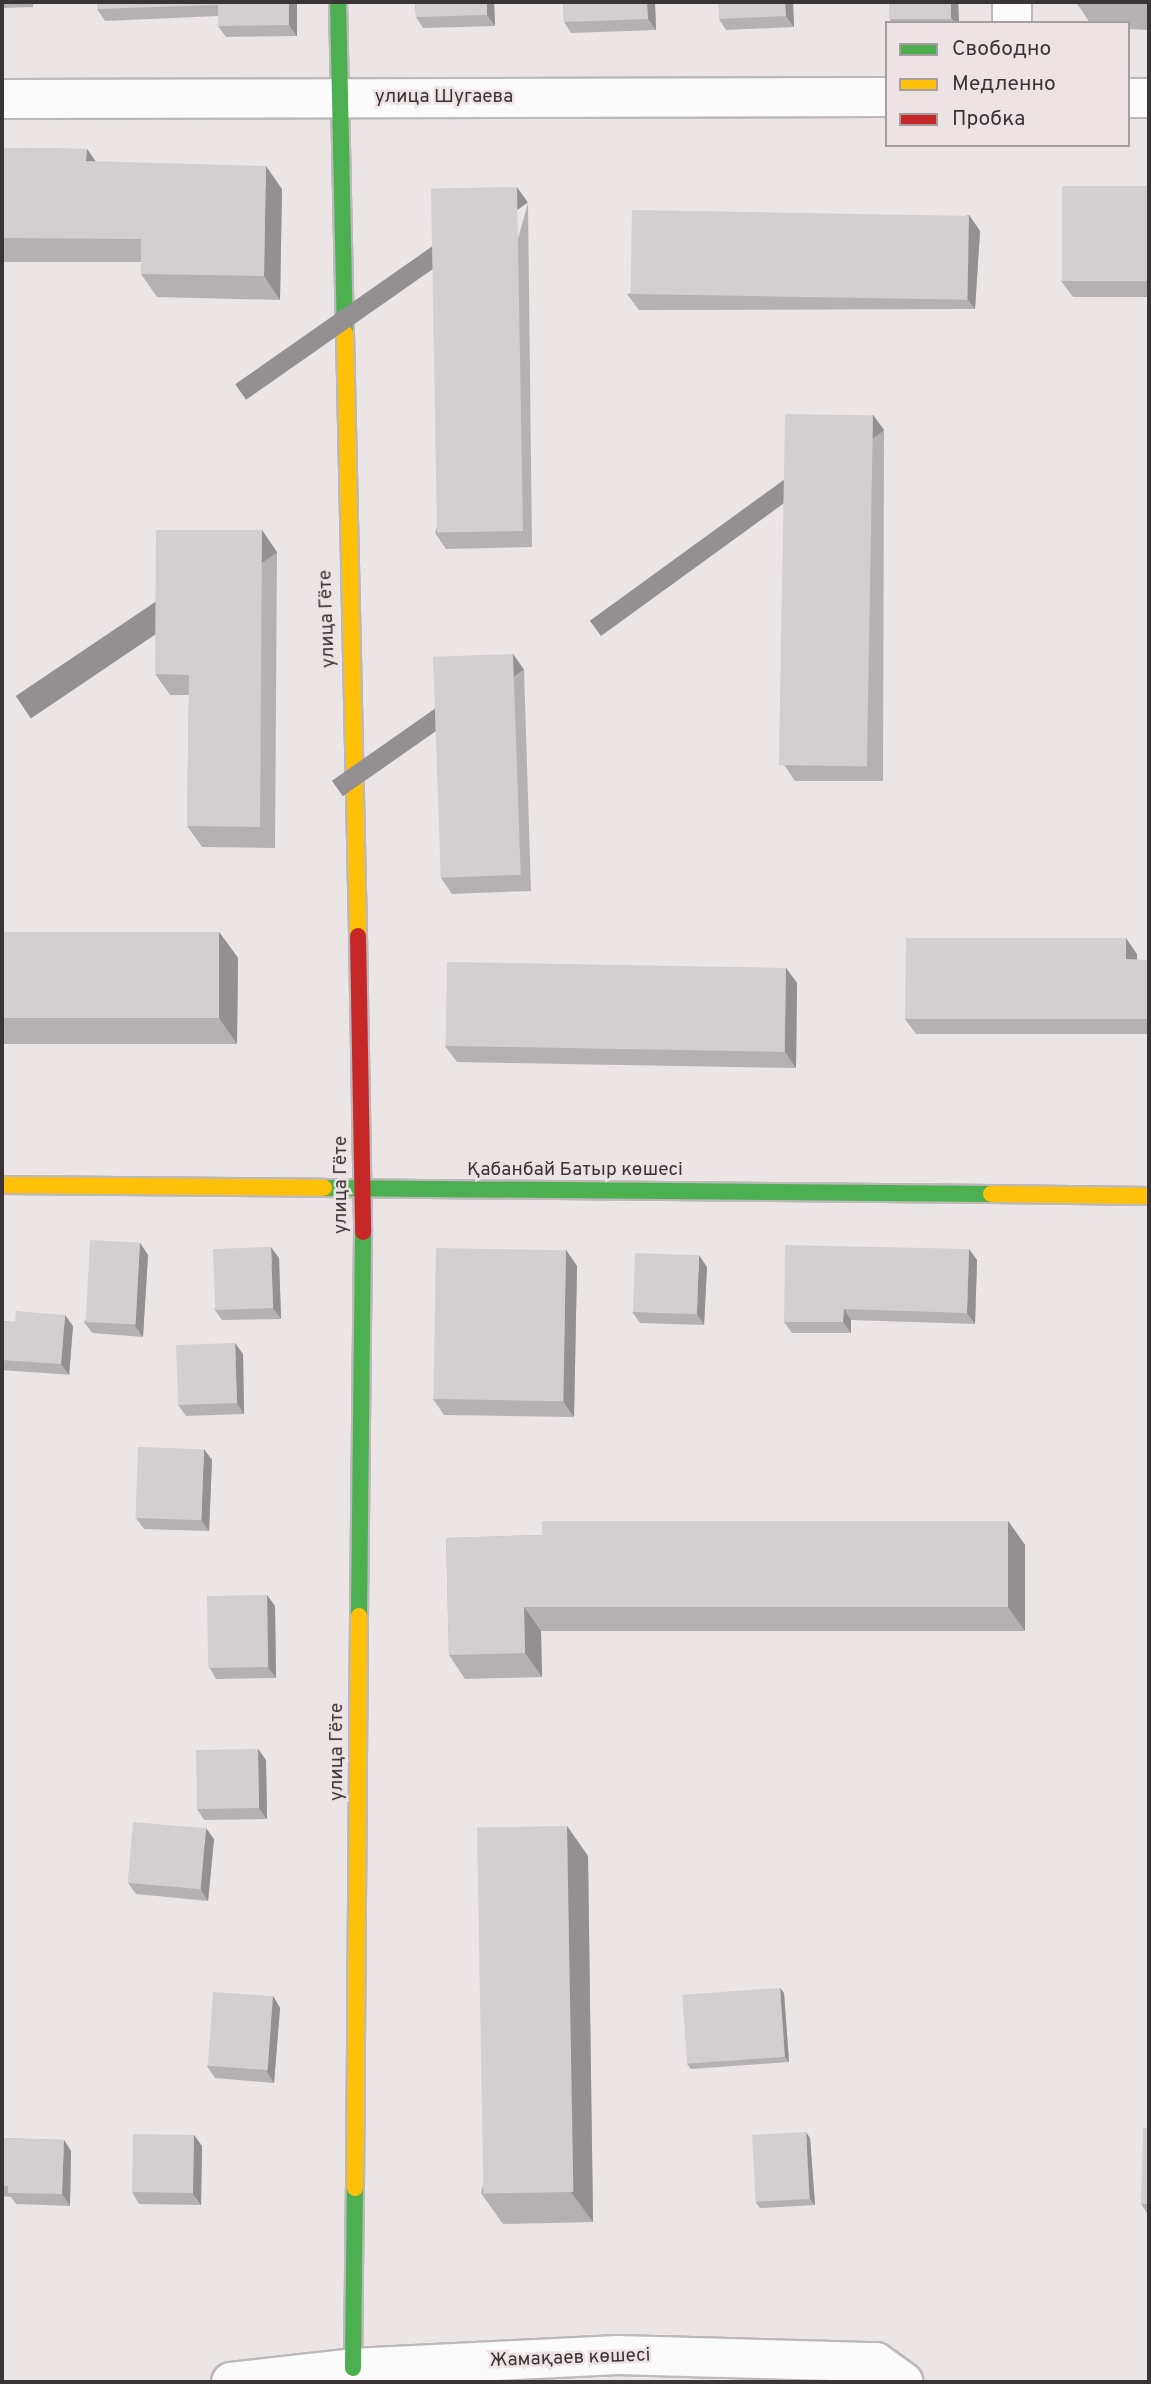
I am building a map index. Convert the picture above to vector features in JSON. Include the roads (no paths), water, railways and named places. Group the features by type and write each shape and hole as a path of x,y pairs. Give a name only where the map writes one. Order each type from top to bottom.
{"street":[{"name":"улица Гёте","path":"338,2 337,99 363,1192 353,2368"},
{"path":"1012,2 1012,21"},
{"name":"улица Шугаева","path":"2,99 885,97"},
{"path":"1130,98 1149,98"},
{"name":"Қабанбай Батыр көшесі","path":"2,1185 363,1192 837,1190 1149,1196"},
{"name":"Жамақаев көшесі","path":"231,2382 353,2368 618,2355 876,2362 904,2382"}]}
